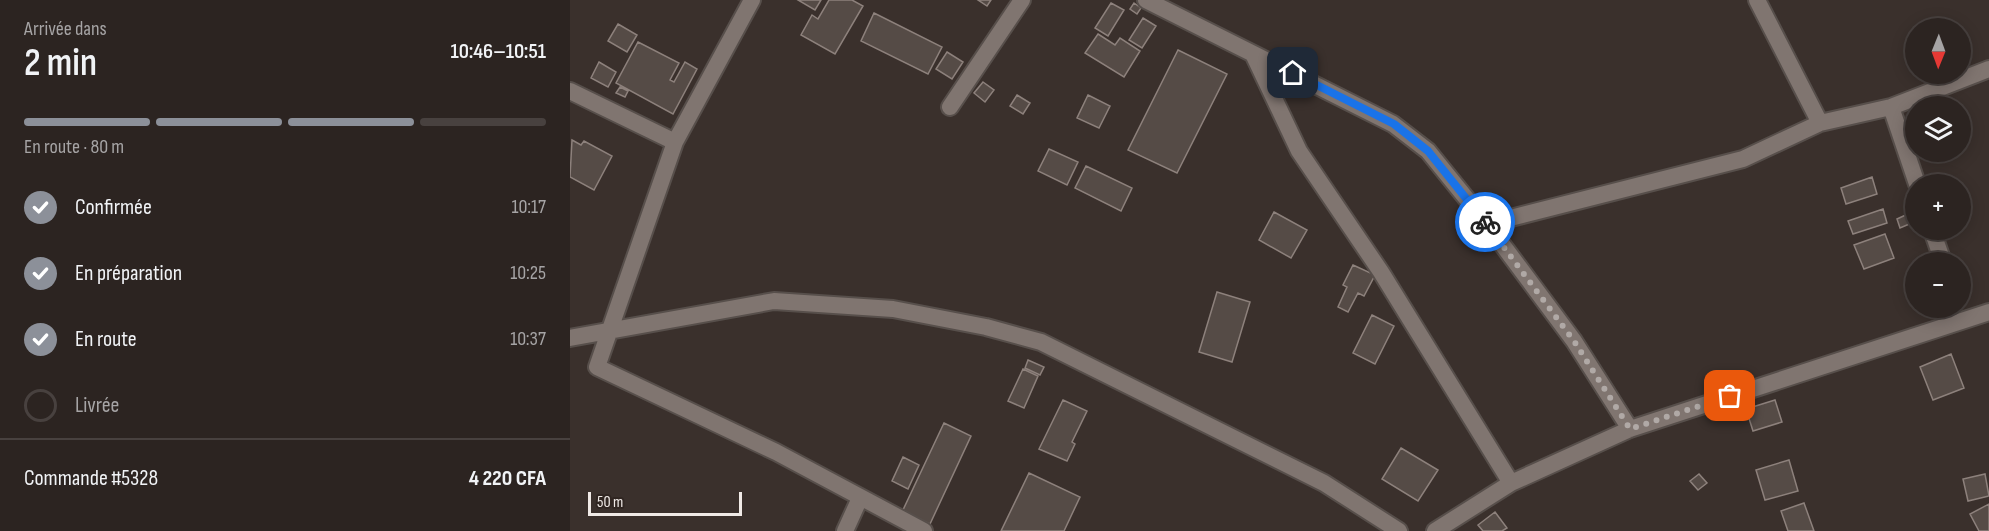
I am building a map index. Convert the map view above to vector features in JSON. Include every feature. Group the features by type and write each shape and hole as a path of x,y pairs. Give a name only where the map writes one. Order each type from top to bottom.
{"street":[{"path":"752,0 675,142 597,367 776,452 924,531"},
{"path":"950,107 1022,0"},
{"path":"1146,0 1394,124 1428,151 1487,224 1574,341 1630,429"},
{"path":"1757,0 1820,123"},
{"path":"1254,56 1299,151 1381,272 1511,483"},
{"path":"1487,224 1743,159 1820,123 1891,107 1989,69"},
{"path":"570,91 675,142"},
{"path":"1891,107 1914,174"},
{"path":"570,338 774,301 893,309 986,327 1041,342 1324,483 1399,531"},
{"path":"1971,313 1989,312"},
{"path":"1436,531 1511,483 1630,429 1946,318"},
{"path":"845,531 860,498"}],"building":[{"path":"798,0 821,0 815,10"},
{"path":"829,0 852,0 863,6 835,54 801,35 812,15 818,19"},
{"path":"978,0 991,0 987,6"},
{"path":"1111,3 1124,10 1108,36 1095,28"},
{"path":"1134,3 1141,8 1137,14 1130,9"},
{"path":"874,13 942,47 928,74 861,41"},
{"path":"1143,18 1156,26 1142,48 1129,40"},
{"path":"618,24 637,35 627,52 608,41"},
{"path":"1098,34 1115,45 1120,38 1140,51 1124,77 1085,53"},
{"path":"638,42 679,63 670,80 674,82 685,62 697,69 673,114 616,83"},
{"path":"1178,50 1227,74 1177,173 1128,150"},
{"path":"947,52 963,62 952,79 936,69"},
{"path":"599,62 616,72 608,87 591,78"},
{"path":"983,82 994,90 985,102 974,93"},
{"path":"620,87 628,91 625,97 616,93"},
{"path":"1017,95 1030,103 1023,114 1010,106"},
{"path":"1088,95 1110,106 1099,128 1077,118"},
{"path":"572,140 581,145 584,141 612,156 594,190 570,177"},
{"path":"1049,149 1078,162 1067,185 1038,171"},
{"path":"1086,166 1132,188 1121,211 1075,188"},
{"path":"1872,177 1877,194 1846,204 1841,188"},
{"path":"1883,209 1887,223 1853,234 1848,221"},
{"path":"1274,212 1307,230 1291,258 1259,240"},
{"path":"1905,215 1905,226 1900,228 1897,219"},
{"path":"1885,234 1894,258 1864,269 1854,245"},
{"path":"1353,265 1375,275 1364,296 1358,293 1348,312 1338,307 1347,287 1343,285"},
{"path":"1217,292 1250,302 1232,362 1199,352"},
{"path":"1372,315 1394,326 1375,364 1353,353"},
{"path":"1951,354 1964,388 1933,400 1920,367"},
{"path":"1028,360 1044,367 1040,375 1025,368"},
{"path":"1023,369 1038,376 1024,408 1008,401"},
{"path":"1063,400 1087,411 1072,442 1075,444 1067,461 1039,449"},
{"path":"1775,400 1782,422 1753,431 1746,409"},
{"path":"944,423 971,436 930,524 902,512"},
{"path":"1401,448 1438,470 1418,501 1382,479"},
{"path":"903,457 919,465 908,489 892,481"},
{"path":"1789,460 1798,491 1765,500 1756,470"},
{"path":"1029,473 1080,497 1064,531 1001,531"},
{"path":"1699,474 1707,483 1698,490 1690,481"},
{"path":"1985,474 1989,496 1968,501 1963,479"},
{"path":"1804,503 1814,531 1788,531 1781,511"},
{"path":"1989,504 1989,531 1979,531 1970,514"},
{"path":"1495,512 1507,528 1502,531 1483,531 1478,525"}],"way so far":[{"path":"1485,222 1574,341 1630,429 1730,396"}],"route":[{"path":"1293,73 1394,124 1428,151 1485,222"}]}
